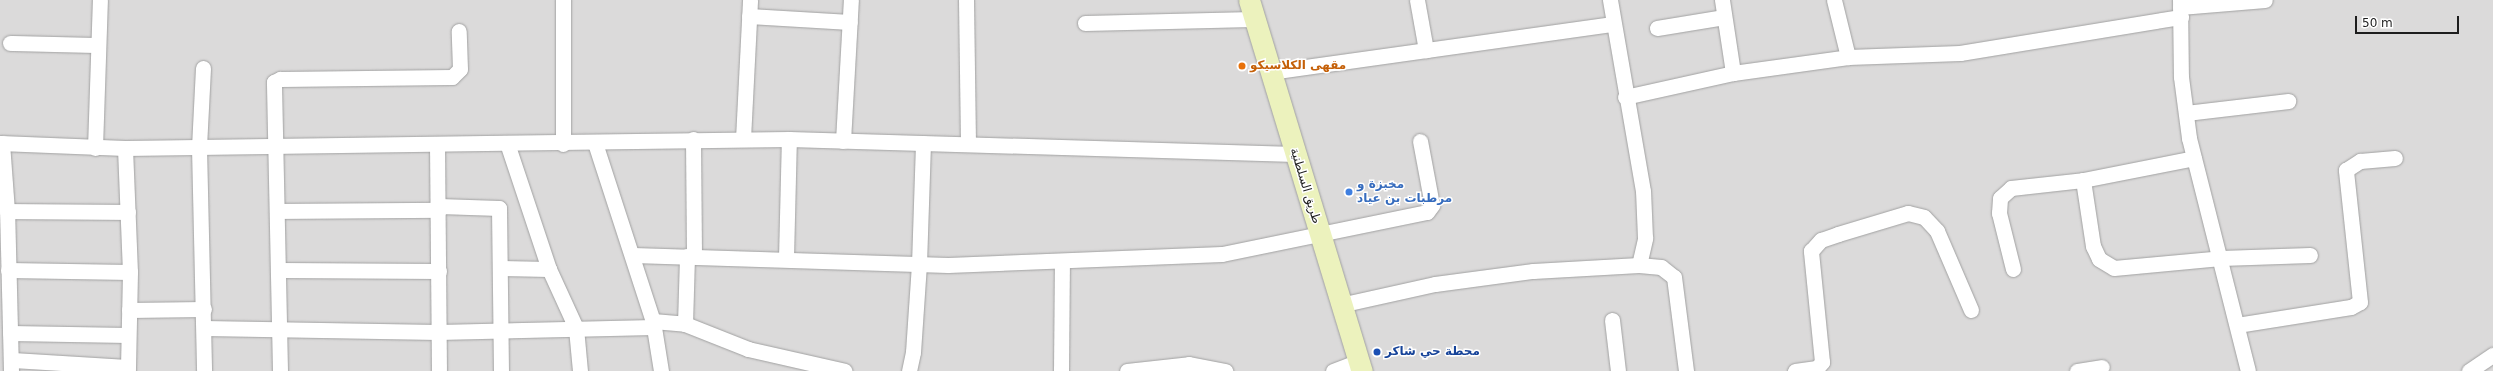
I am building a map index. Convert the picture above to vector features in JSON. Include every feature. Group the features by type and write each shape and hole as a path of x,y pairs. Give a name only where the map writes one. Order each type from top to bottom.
{"main road":[{"name":"طريق السلطنية","path":"1251,9 1340,305 1360,366"}],"street":[{"path":"95,148 100,0"},
{"path":"563,0 563,144"},
{"path":"743,139 750,0"},
{"path":"843,141 851,0"},
{"path":"966,0 968,144"},
{"path":"1418,0 1426,50"},
{"path":"1610,0 1625,97 1643,191 1645,238 1639,265"},
{"path":"1722,0 1733,73"},
{"path":"1834,0 1848,57"},
{"path":"1625,97 1733,73 1848,57 1960,53 2180,8 2265,0"},
{"path":"2180,8 2186,113 2194,158 2248,371"},
{"path":"1085,23 1251,9"},
{"path":"749,16 850,22"},
{"path":"1657,28 1724,17"},
{"path":"1270,72 1613,24"},
{"path":"280,371 278,330 279,270 277,146 272,88 276,80 452,76 460,69 459,32"},
{"path":"10,43 98,45"},
{"path":"203,68 200,147 204,371"},
{"path":"2186,113 2288,101"},
{"path":"125,148 130,272 128,369 11,365 10,333 4,313 8,270 8,211 1,143 95,148 125,148 507,143 595,144 693,138 923,142 1295,154"},
{"path":"685,324 691,256 693,138"},
{"path":"786,258 789,139"},
{"path":"633,255 786,258 919,264 1062,263 1222,254 1427,212 1432,205 1420,141"},
{"path":"909,371 914,352 919,264 923,142"},
{"path":"507,143 524,199 549,269 576,328 580,371"},
{"path":"437,144 439,208 439,371"},
{"path":"595,144 633,255 654,324 661,371"},
{"path":"2013,269 1999,213 2000,198 2011,188 2083,180 2194,158"},
{"path":"2237,325 2352,307 2360,302 2346,170 2360,161 2395,158"},
{"path":"2083,180 2093,246 2106,265 2124,269 2220,258 2310,255"},
{"path":"278,211 499,208 524,199"},
{"path":"499,208 501,268 501,371"},
{"path":"8,211 128,212"},
{"path":"1795,371 1817,368 1822,362 1811,257 1815,245 1827,238 1908,213 1924,217 1937,231 1971,310"},
{"path":"1061,371 1062,263"},
{"path":"1340,305 1435,284 1533,271 1639,265 1661,267 1674,277 1686,371"},
{"path":"501,268 549,269"},
{"path":"8,270 130,272"},
{"path":"279,270 439,271"},
{"path":"129,310 204,309"},
{"path":"1612,320 1618,371"},
{"path":"204,328 438,332 500,328 576,328 685,324 748,349 845,371"},
{"path":"10,333 128,335"},
{"path":"2469,371 2493,355"},
{"path":"1127,371 1188,364 1225,371"},
{"path":"1333,371 1360,366"},
{"path":"2077,371 2102,367"}],"shaded area":[{"path":"0,0 2493,0 2493,371 0,371"}],"place":[{"name":"مقهى الكلاسيكو","path":"1242,66"},
{"name":"مخبزة و مرطبات بن عياد","path":"1349,192"},
{"name":"محطة حي شاكر","path":"1377,352"}]}
